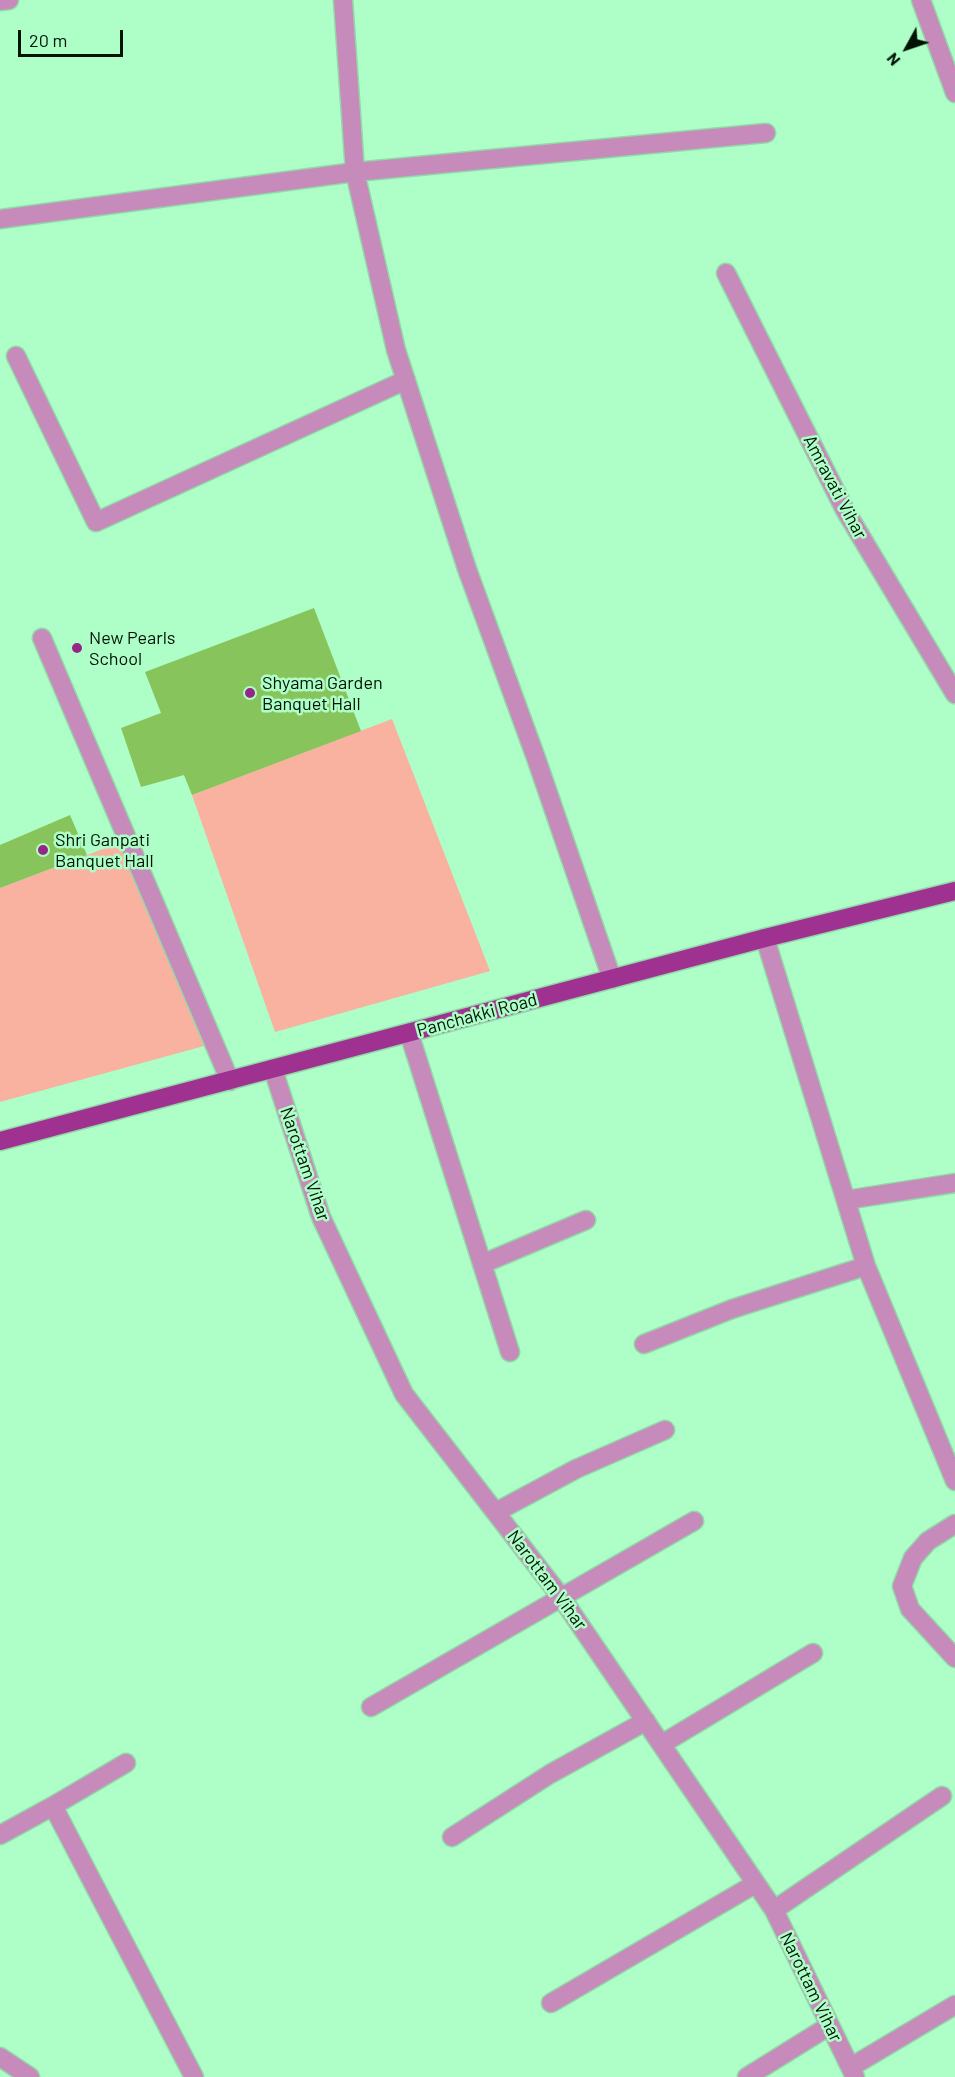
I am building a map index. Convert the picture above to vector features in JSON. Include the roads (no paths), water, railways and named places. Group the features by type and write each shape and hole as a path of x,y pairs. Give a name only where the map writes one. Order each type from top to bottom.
{"main road":[{"name":"Panchakki Road","path":"0,1141 765,938 955,891"}],"street":[{"path":"0,2 9,0"},
{"path":"343,0 355,172 396,350 467,569 540,770 612,979"},
{"path":"921,0 955,93"},
{"path":"0,219 355,172 766,133"},
{"name":"Amravati Vihar","path":"726,273 845,510 955,694"},
{"path":"16,356 96,522 406,380"},
{"path":"42,638 230,1081"},
{"path":"765,938 866,1266 955,1481"},
{"path":"410,1033 510,1352"},
{"name":"Narottam Vihar","path":"273,1069 321,1217 404,1394 561,1597 774,1910 853,2072"},
{"path":"846,1200 955,1183"},
{"path":"482,1264 586,1220"},
{"path":"644,1344 732,1309 866,1266"},
{"path":"496,1512 576,1468 665,1430"},
{"path":"371,1707 694,1521"},
{"path":"955,1524 928,1541 913,1558 902,1586 910,1609 955,1658"},
{"path":"662,1744 813,1653"},
{"path":"452,1837 550,1774 646,1721"},
{"path":"0,1834 126,1763"},
{"path":"774,1910 942,1796"},
{"path":"53,1806 194,2077"},
{"path":"551,2003 755,1884"},
{"path":"853,2072 955,2005"},
{"path":"747,2077 829,2026"},
{"path":"0,2057 30,2077"}],"place":[{"name":"New Pearls School","path":"77,648"},
{"name":"Shyama Garden Banquet Hall","path":"250,693"},
{"name":"Shri Ganpati Banquet Hall","path":"43,850"}]}
